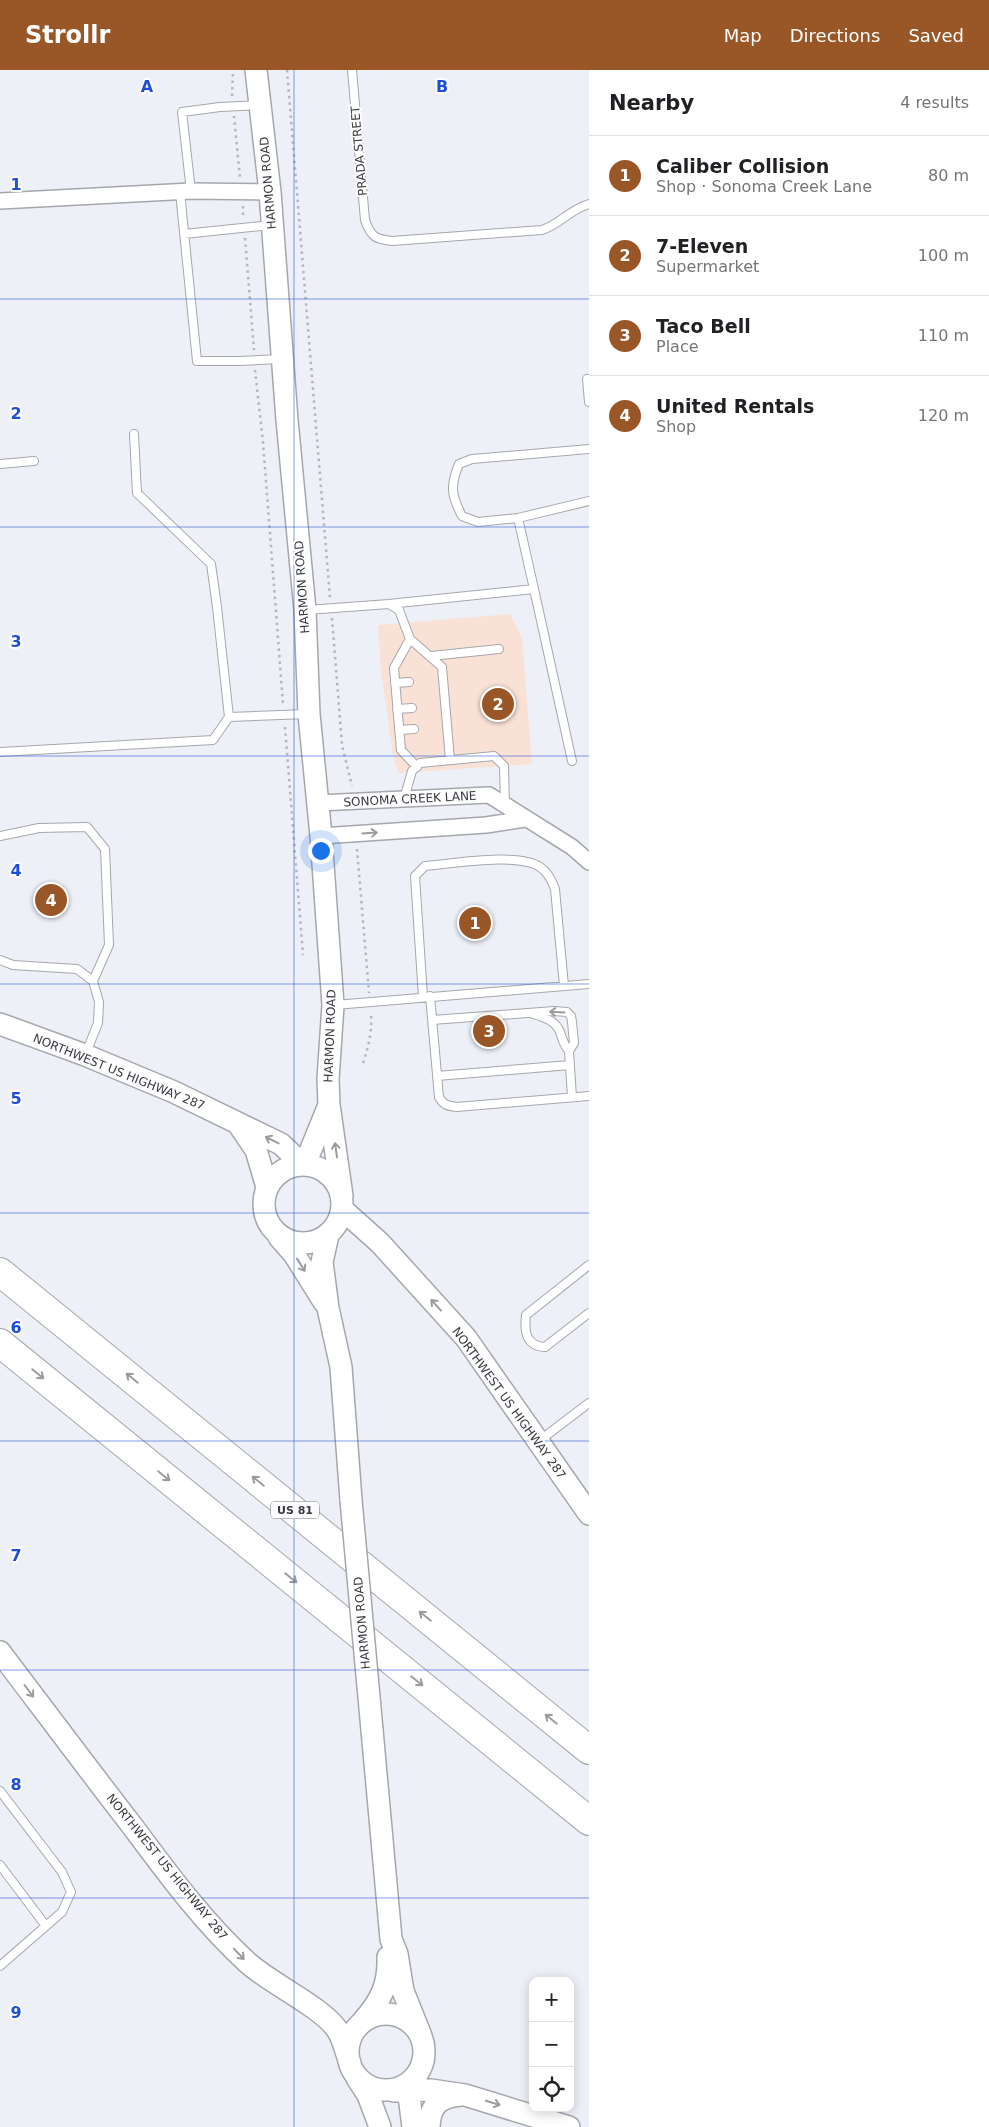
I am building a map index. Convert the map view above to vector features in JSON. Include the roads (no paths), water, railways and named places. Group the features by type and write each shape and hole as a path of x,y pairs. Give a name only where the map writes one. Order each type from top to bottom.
{"highway":[{"name":"US 81","path":"0,1272 589,1750"},
{"path":"0,1343 589,1821"}],"main road":[{"name":"HARMON ROAD","path":"256,70 270,192 282,359 305,610 308,714 321,836 333,1005 328,1079 342,1203"},
{"name":"NORTHWEST US HIGHWAY 287","path":"0,1024 85,1055 174,1092 281,1144 303,1164"},
{"name":"HARMON ROAD","path":"303,1164 330,1104"},
{"path":"238,1122 256,1150 267,1187"},
{"path":"303,1164 318,1167 329,1174 337,1184 342,1203 340,1219 328,1234 308,1243 298,1243 278,1235 271,1227 265,1215 263,1201 267,1187 276,1175 288,1168 303,1164"},
{"name":"NORTHWEST US HIGHWAY 287","path":"342,1203 466,1338 589,1514"},
{"name":"HARMON ROAD","path":"271,1227 294,1254 328,1308"},
{"name":"HARMON ROAD","path":"328,1234 322,1262 328,1308 342,1374 351,1500 391,1939 388,1954 389,1974 385,1990 376,2006 360,2024"},
{"name":"NORTHWEST US HIGHWAY 287","path":"0,1652 207,1921 254,1969 322,2015 334,2026 342,2040 352,2068"},
{"name":"HARMON ROAD","path":"391,1939 397,1954 404,1996 421,2036"},
{"path":"380,2127 368,2095 352,2068 348,2053 349,2042 360,2024 380,2014 393,2014 404,2018 414,2026 421,2036 424,2054 408,2102 413,2127"},
{"path":"352,2068 362,2082 382,2090 415,2081 569,2127"},
{"path":"429,2127 431,2111 435,2105 451,2096 466,2095"}],"street":[{"path":"0,201 186,192 270,192"},
{"name":"SONOMA CREEK LANE","path":"318,803 489,795 572,847 589,862"},
{"path":"321,836 486,825 525,819"}],"lane":[{"name":"PRADA STREET","path":"352,70 365,220 369,230 377,239 392,241 542,230 555,226 574,210 589,204"},
{"path":"261,105 182,112 186,192 184,234 197,360 282,359"},
{"path":"184,234 271,226"},
{"path":"589,379 587,379 589,402"},
{"path":"0,752 213,740 228,717 211,564 137,493 134,434"},
{"path":"589,449 472,459 459,464 452,480 454,502 462,516 478,522 518,518 589,501"},
{"path":"0,464 34,461"},
{"path":"518,518 572,761"},
{"path":"305,610 389,604 534,589"},
{"path":"389,604 399,610 410,639 442,667 450,760"},
{"path":"410,639 394,668 401,750 416,767"},
{"path":"431,656 499,648"},
{"path":"433,680 443,680"},
{"path":"395,684 409,682"},
{"path":"436,705 445,705"},
{"path":"397,708 412,708"},
{"path":"228,717 308,714"},
{"path":"438,728 447,726"},
{"path":"399,730 414,729"},
{"path":"404,799 412,771 420,764 494,756 504,766 505,806"},
{"path":"0,836 39,828 86,827 105,849 109,945 93,981"},
{"path":"564,986 555,889 550,876 541,867 512,859 425,866 415,876 426,997 432,1020 439,1097 442,1102 448,1106 457,1107 589,1096"},
{"path":"0,960 13,965 77,969 93,981 99,1002 98,1023 85,1055"},
{"path":"333,1005 589,984"},
{"path":"432,1020 562,1011 571,1016 574,1043 569,1051 572,1097"},
{"path":"529,1013 555,1024 559,1029 562,1044 569,1051"},
{"path":"437,1076 570,1065"},
{"path":"589,1265 526,1316 524,1327 529,1340 536,1346 545,1347 589,1313"},
{"path":"538,1442 589,1403"},
{"path":"0,1792 62,1872 71,1892 62,1912 0,1966"},
{"path":"0,1865 46,1926"}],"place":[{"name":"7-Eleven","path":"498,704"},
{"name":"United Rentals","path":"51,900"},
{"name":"Caliber Collision","path":"475,923"},
{"name":"Taco Bell","path":"489,1031"}]}
